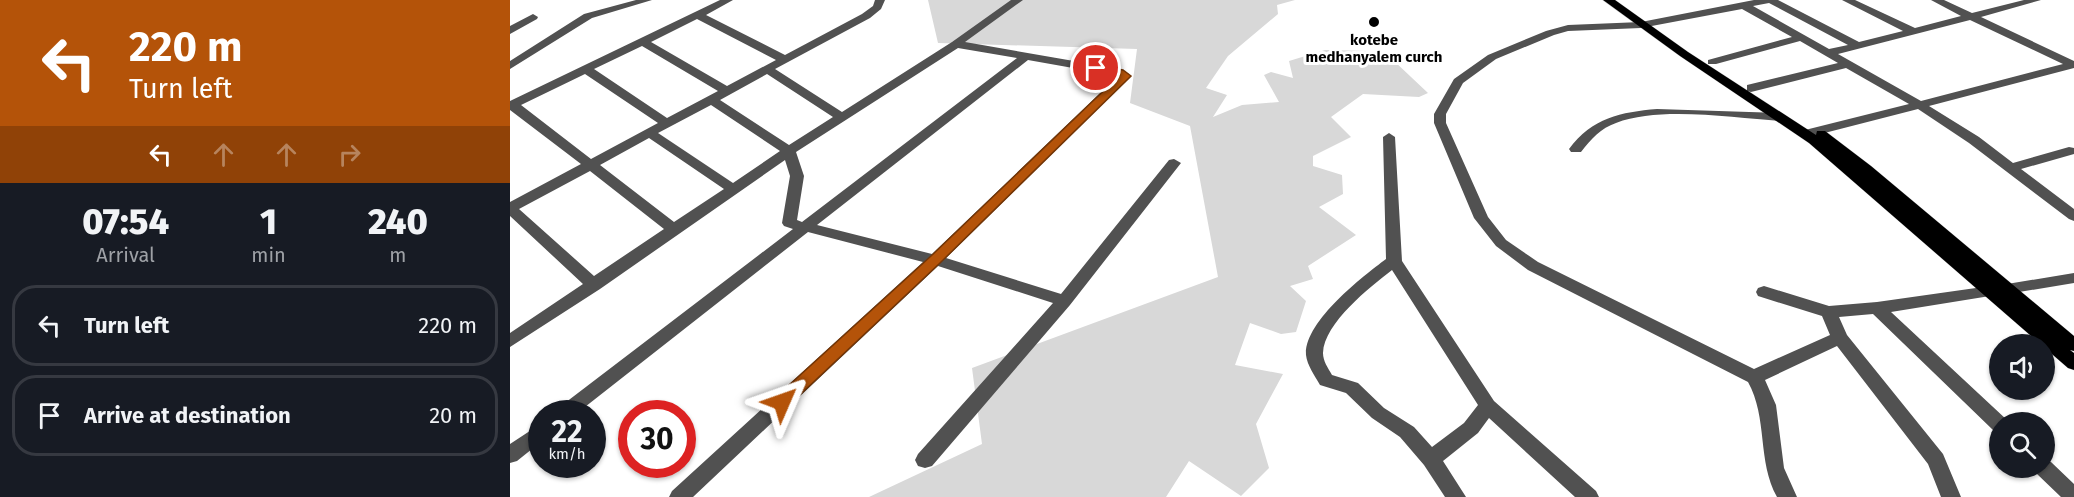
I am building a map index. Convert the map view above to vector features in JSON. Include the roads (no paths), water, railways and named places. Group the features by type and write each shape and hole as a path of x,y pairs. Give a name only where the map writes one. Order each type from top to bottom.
{"main road":[{"path":"1608,0 1712,62 1866,169 2074,345"},
{"path":"1621,0 1648,24 1780,117 1811,132 2074,363"}],"street":[{"path":"510,66 588,16 648,0"},
{"path":"674,229 511,106 728,0"},
{"path":"594,285 510,208 866,16 877,7 880,0"},
{"path":"510,341 789,151 956,44 1018,0"},
{"path":"1787,497 1779,486 1773,465 1766,401 1754,376 1533,266 1501,243 1480,218 1457,158 1440,123 1440,114 1458,81 1492,57 1568,28 1648,24 1770,0 1859,46"},
{"path":"1848,0 1915,32"},
{"path":"1936,0 2074,65"},
{"path":"1828,53 1970,18 2014,2 2036,0"},
{"path":"1743,5 1920,105 2011,168 2074,216"},
{"path":"698,15 784,60"},
{"path":"510,31 533,17"},
{"path":"1712,62 1800,38"},
{"path":"642,41 726,91"},
{"path":"679,497 935,260 1125,76 1120,72 956,44"},
{"path":"581,400 1026,56"},
{"path":"1751,88 1848,64"},
{"path":"1811,132 2074,65"},
{"path":"586,69 666,123"},
{"path":"767,69 841,117"},
{"path":"710,99 789,151 798,176 789,223 935,260 1064,301"},
{"path":"1576,149 1596,128 1612,120 1650,112 1780,117"},
{"path":"648,132 734,189"},
{"path":"1389,137 1394,261 1488,406 1589,497"},
{"path":"2011,168 2069,152"},
{"path":"925,460 1064,301 1174,163"},
{"path":"1394,261 1369,280 1329,320 1315,349 1316,362 1326,380 1352,388 1378,413 1407,432 1431,459 1456,497"},
{"path":"2007,289 2074,278"},
{"path":"1764,292 1829,312 1878,308 1990,291"},
{"path":"1878,308 1989,414"},
{"path":"1829,312 1840,338 1936,460 1952,497"},
{"path":"1754,376 1840,338"},
{"path":"1431,459 1470,428 1488,406"},
{"path":"510,455 528,441"},
{"path":"2054,478 2074,497"}],"place":[{"name":"kotebe medhanyalem curch","path":"1374,22"}]}
